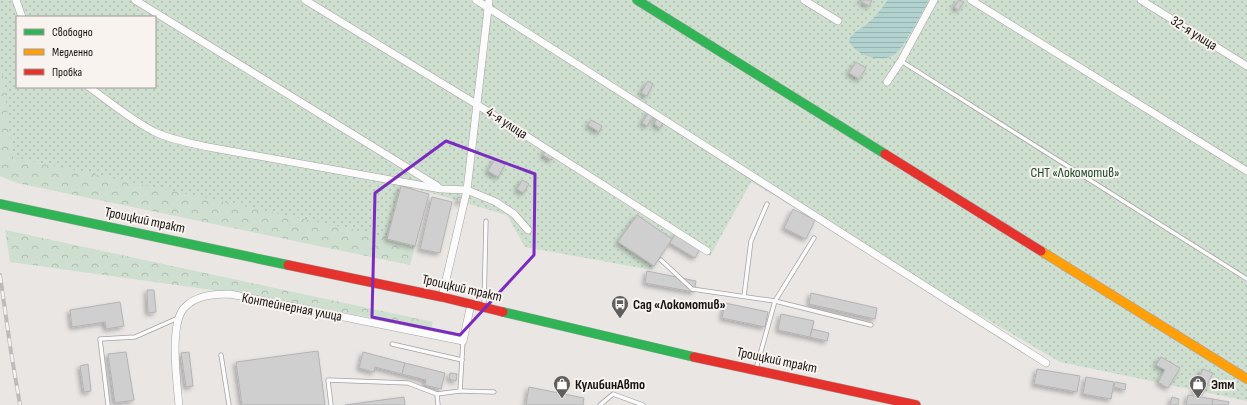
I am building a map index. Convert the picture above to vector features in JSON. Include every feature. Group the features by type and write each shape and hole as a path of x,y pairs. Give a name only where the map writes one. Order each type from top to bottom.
{"main road":[{"path":"636,0 1247,379"},
{"name":"Троицкий тракт","path":"0,204 442,297 632,343 916,405"}],"street":[{"path":"16,0 22,16"},
{"path":"135,0 441,189"},
{"name":"4-я улица","path":"305,0 476,104 707,251"},
{"path":"476,0 488,4 1046,363"},
{"path":"804,0 838,21"},
{"path":"887,82 901,61 934,0"},
{"path":"971,0 1247,172"},
{"name":"32-я улица","path":"1141,0 1247,66"},
{"path":"442,297 467,190 488,4"},
{"path":"90,88 133,119 156,132 176,140 441,189 467,190 496,202 514,214 528,230"},
{"name":"Контейнерная улица","path":"177,405 174,340 179,318 184,308 193,301 205,296 230,294 463,341"},
{"path":"463,341 471,304"}],"lane":[{"path":"901,61 1247,279"},
{"path":"744,296 751,241 767,204"},
{"path":"484,307 486,221"},
{"path":"756,370 775,301 814,238"},
{"path":"661,260 692,289 775,301 871,325"},
{"path":"108,405 100,339 135,337 179,318"},
{"path":"460,392 463,341"},
{"path":"392,344 462,360"},
{"path":"221,355 229,405"},
{"path":"331,405 328,380 408,382 437,394 494,392"},
{"path":"437,394 438,405"},
{"path":"600,405 613,394 643,405"}],"highlighted area":[{"path":"446,141 535,174 534,255 460,335 372,317 375,193"}],"green space":[{"name":"СНТ «Локомотив»","path":"0,0 1247,0 1247,401 1060,362 751,182 710,256 667,237 652,270 525,247 507,215 414,188 400,246 13,162 0,107"},
{"path":"2,71 13,157 416,243 410,265 17,183 0,176 0,72"},
{"path":"5,230 433,322 431,329 263,297 10,262"}],"water":[{"path":"888,0 929,0 908,38 894,55 887,58 874,58 867,56 856,50 849,40 854,33 866,25 878,13"}],"building":[{"path":"859,0 872,0 869,6"},
{"path":"959,0 964,2 958,10 954,7"},
{"path":"856,62 866,68 859,79 849,73"},
{"path":"648,81 653,84 647,96 641,93"},
{"path":"650,110 655,113 647,126 642,123"},
{"path":"659,115 665,119 660,128 654,124"},
{"path":"591,120 602,126 599,132 588,125"},
{"path":"547,148 555,153 551,160 543,155"},
{"path":"495,159 505,165 498,177 488,171"},
{"path":"522,180 529,184 523,193 517,189"},
{"path":"401,186 429,194 415,246 387,239"},
{"path":"432,197 452,202 440,253 420,249"},
{"path":"458,197 462,198 461,203 457,202"},
{"path":"793,209 815,220 806,239 784,228"},
{"path":"637,215 672,239 654,266 618,242"},
{"path":"675,234 700,249 695,258 670,243"},
{"path":"647,271 696,281 694,292 645,283"},
{"path":"147,290 154,290 156,312 148,313"},
{"path":"811,293 877,308 875,319 809,304"},
{"path":"120,302 124,326 106,329 105,322 72,327 70,310"},
{"path":"725,303 768,312 765,327 722,318"},
{"path":"781,314 814,321 810,337 778,330"},
{"path":"812,329 829,333 827,341 810,337"},
{"path":"318,351 325,405 242,405 236,362"},
{"path":"126,352 134,400 115,403 108,354"},
{"path":"189,352 193,386 186,387 181,353"},
{"path":"363,352 405,363 402,374 375,367 374,372 359,368"},
{"path":"1161,357 1180,368 1168,388 1158,382 1165,370 1156,365"},
{"path":"405,363 445,373 441,389 425,385 426,380 402,374"},
{"path":"88,364 91,391 84,392 80,366"},
{"path":"1037,369 1080,376 1077,392 1034,384"},
{"path":"1203,369 1213,373 1202,395 1193,391"},
{"path":"450,373 457,374 456,381 449,379"},
{"path":"1086,377 1114,382 1111,399 1083,394"},
{"path":"1115,382 1126,384 1125,390 1114,387"},
{"path":"529,387 584,398 583,405 526,405"},
{"path":"1188,395 1213,399 1212,405 1186,405"},
{"path":"404,397 405,405 345,405"},
{"path":"1172,397 1179,399 1178,405 1170,405"},
{"path":"1213,399 1229,402 1228,405 1212,405"}],"railway":[{"path":"0,275 20,405"}],"traffic: fast":[{"path":"637,0 885,154"},
{"path":"0,204 288,265"},
{"path":"503,312 694,357"}],"traffic: slow":[{"path":"1041,251 1247,379"}],"traffic: jam":[{"path":"885,154 1041,251"},
{"path":"288,265 442,297 503,312"},
{"path":"694,357 916,405"}],"place":[{"name":"Сад «Локомотив»","path":"620,319"},
{"name":"КулибинАвто","path":"562,399"},
{"name":"Этм","path":"1198,399"}]}
